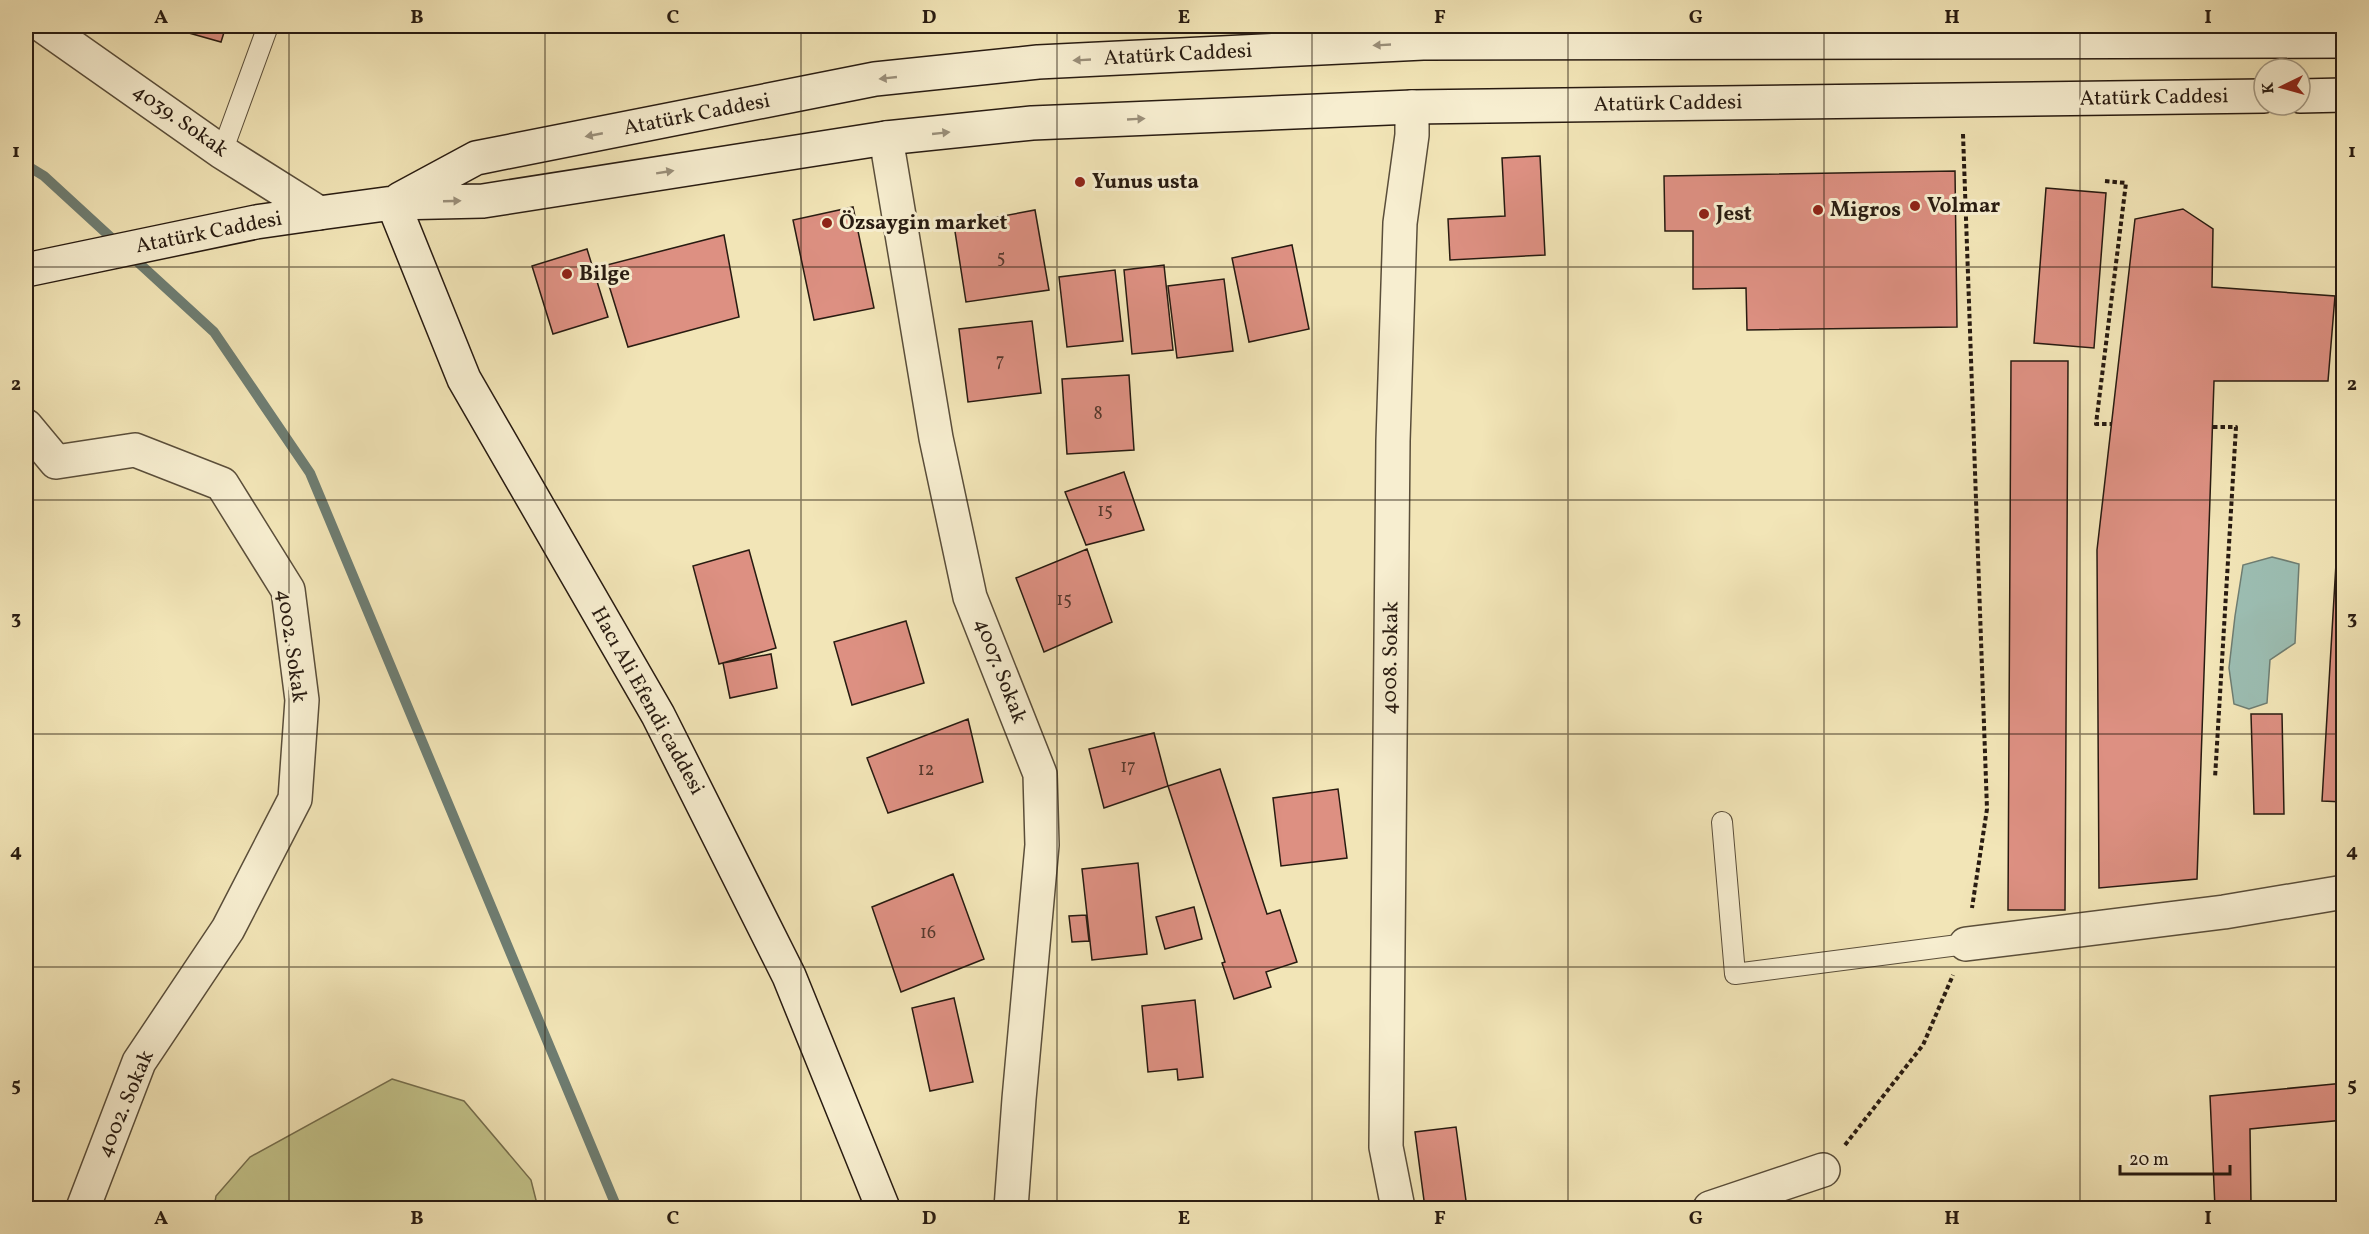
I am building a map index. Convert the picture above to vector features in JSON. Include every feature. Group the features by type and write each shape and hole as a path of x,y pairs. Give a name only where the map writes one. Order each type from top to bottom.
{"street":[{"name":"4039. Sokak","path":"43,26 222,152 319,213"},
{"name":"Atatürk Caddesi","path":"393,203 476,158 875,79 1038,62 1425,34 2343,41"},
{"path":"2312,96 2343,95"},
{"name":"Atatürk Caddesi","path":"31,268 256,222 393,203 483,201 886,138 1032,123 1412,107 2252,96"},
{"name":"4008. Sokak","path":"1398,1209 1386,1147 1393,441 1400,223 1412,135 1412,107"},
{"name":"4007. Sokak","path":"886,138 936,438 970,597 1040,774 1042,845 1018,1099 1011,1209"},
{"name":"Hacı Ali Efendi caddesi","path":"393,203 464,379 658,715 783,966 884,1209"},
{"name":"4002. Sokak","path":"26,426 56,462 135,450 222,484 288,590 302,700 295,799 228,929 139,1062 83,1209"},
{"path":"1966,944 2224,912 2343,892"},
{"path":"1710,1209 1823,1170"}],"lane":[{"path":"222,152 268,26"},
{"path":"1722,822 1735,974 1966,944"}],"path":[{"path":"1823,1170 1857,1132 1923,1045 1966,944 1987,809 1963,125"},
{"path":"2105,181 2126,183 2096,424 2111,424"},
{"path":"2212,427 2236,428 2215,778"}],"green space":[{"path":"392,1079 464,1101 531,1180 538,1208 214,1208 216,1196 250,1157"}],"water":[{"path":"2272,557 2299,564 2295,643 2270,660 2267,703 2249,709 2234,704 2229,668 2235,616 2243,565"}],"building":[{"path":"164,26 226,26 221,42"},
{"path":"1540,156 1545,255 1450,260 1448,219 1505,216 1502,158"},
{"path":"1955,171 1957,327 1747,330 1746,288 1693,289 1693,231 1665,231 1664,176"},
{"path":"2046,188 2106,193 2094,348 2034,343"},
{"path":"853,207 874,308 814,320 793,220"},
{"path":"2183,209 2213,229 2212,287 2335,296 2328,381 2214,381 2197,879 2099,888 2097,550 2135,219"},
{"path":"1035,210 1049,290 966,302 954,225"},
{"path":"724,235 739,317 628,347 603,266"},
{"path":"1292,245 1309,329 1249,342 1232,258"},
{"path":"587,249 608,317 553,334 532,266"},
{"path":"1164,265 1173,350 1132,354 1124,270"},
{"path":"1115,270 1123,341 1067,347 1059,277"},
{"path":"1224,279 1233,351 1177,358 1168,286"},
{"path":"1032,321 1041,393 968,402 959,329"},
{"path":"2011,361 2068,361 2065,910 2008,910"},
{"path":"1129,375 1134,450 1067,454 1062,379"},
{"path":"2344,428 2344,802 2322,801"},
{"path":"1124,472 1144,530 1086,545 1065,492"},
{"path":"1087,549 1112,622 1044,652 1016,578"},
{"path":"749,550 776,648 719,664 693,566"},
{"path":"906,621 924,683 852,705 834,642"},
{"path":"771,654 777,688 730,698 723,663"},
{"path":"2251,714 2282,714 2284,814 2254,814"},
{"path":"968,719 983,782 888,813 867,758"},
{"path":"1154,733 1168,786 1104,808 1089,749"},
{"path":"1220,769 1267,914 1280,910 1297,962 1266,972 1271,987 1234,999 1222,963 1225,962 1168,786"},
{"path":"1338,789 1347,858 1281,866 1273,798"},
{"path":"1138,863 1147,954 1092,960 1082,869"},
{"path":"953,874 984,959 901,992 872,907"},
{"path":"1194,907 1202,939 1165,949 1156,917"},
{"path":"1086,915 1089,941 1072,942 1069,916"},
{"path":"954,998 973,1082 930,1091 912,1008"},
{"path":"1195,1000 1203,1077 1178,1080 1177,1069 1148,1072 1142,1006"},
{"path":"2344,1083 2344,1120 2250,1129 2251,1204 2344,1204 2344,1208 2215,1208 2210,1096"},
{"path":"1456,1127 1467,1208 1425,1208 1415,1132"}],"waterway":[{"path":"26,165 44,176 214,332 310,473 617,1208"}],"place":[{"name":"Yunus usta","path":"1080,182"},
{"name":"Volmar","path":"1915,206"},
{"name":"Migros","path":"1818,210"},
{"name":"Jest","path":"1704,214"},
{"name":"Özsaygin market","path":"827,223"},
{"name":"Bilge","path":"567,274"}]}
